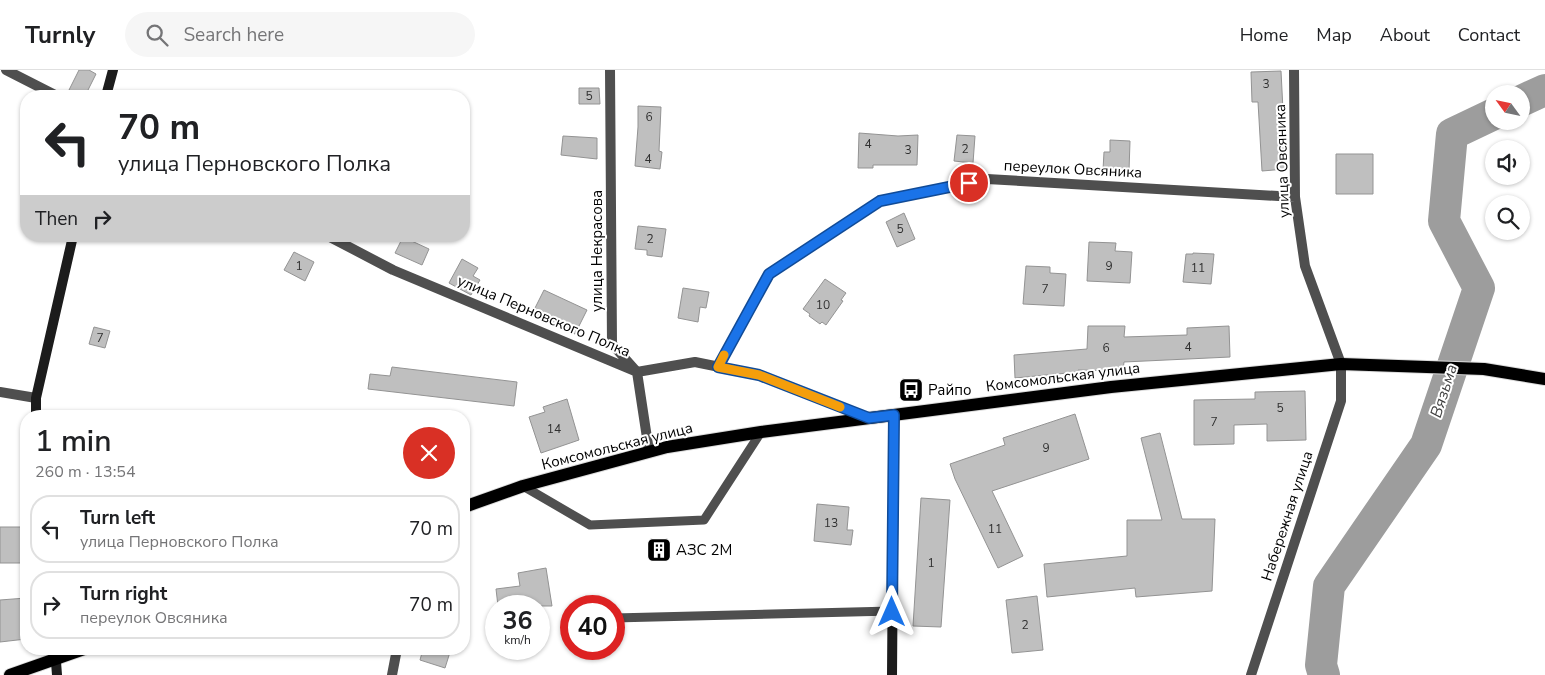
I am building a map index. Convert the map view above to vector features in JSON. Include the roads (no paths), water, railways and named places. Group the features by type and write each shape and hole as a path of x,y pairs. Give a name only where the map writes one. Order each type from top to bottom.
{"main road":[{"name":"Комсомольская улица","path":"470,505 523,486 649,451 761,432 1110,387 1341,364 1484,369 1545,379"},
{"path":"10,675 54,655"}],"street":[{"path":"6,70 46,90"},
{"path":"108,90 113,70"},
{"name":"улица Некрасова","path":"610,70 612,344 637,372"},
{"name":"улица Овсяника","path":"1294,70 1295,197 1305,266 1341,364"},
{"name":"переулок Овсяника","path":"718,367 769,274 880,201 987,179 1295,197"},
{"path":"36,410 36,398 72,242"},
{"name":"улица Перновского Полка","path":"339,242 393,270 637,372 695,362 759,375 869,418"},
{"name":"Набережная улица","path":"1251,675 1341,401 1341,364"},
{"path":"637,372 649,451"},
{"path":"0,392 36,398"},
{"path":"892,675 894,415"},
{"path":"56,655 57,675"},
{"path":"392,675 396,655"}],"lane":[{"path":"523,486 590,525 704,520 761,432"},
{"path":"625,618 892,612"}],"waterway":[{"name":"Вязьма","path":"1530,97 1545,90"},
{"name":"Вязьма","path":"1324,675 1321,665 1329,586 1426,445 1479,288 1444,221 1452,134 1485,118"}],"place":[{"name":"Райпо","path":"911,390"},
{"name":"АЗС 2М","path":"659,550"}]}
